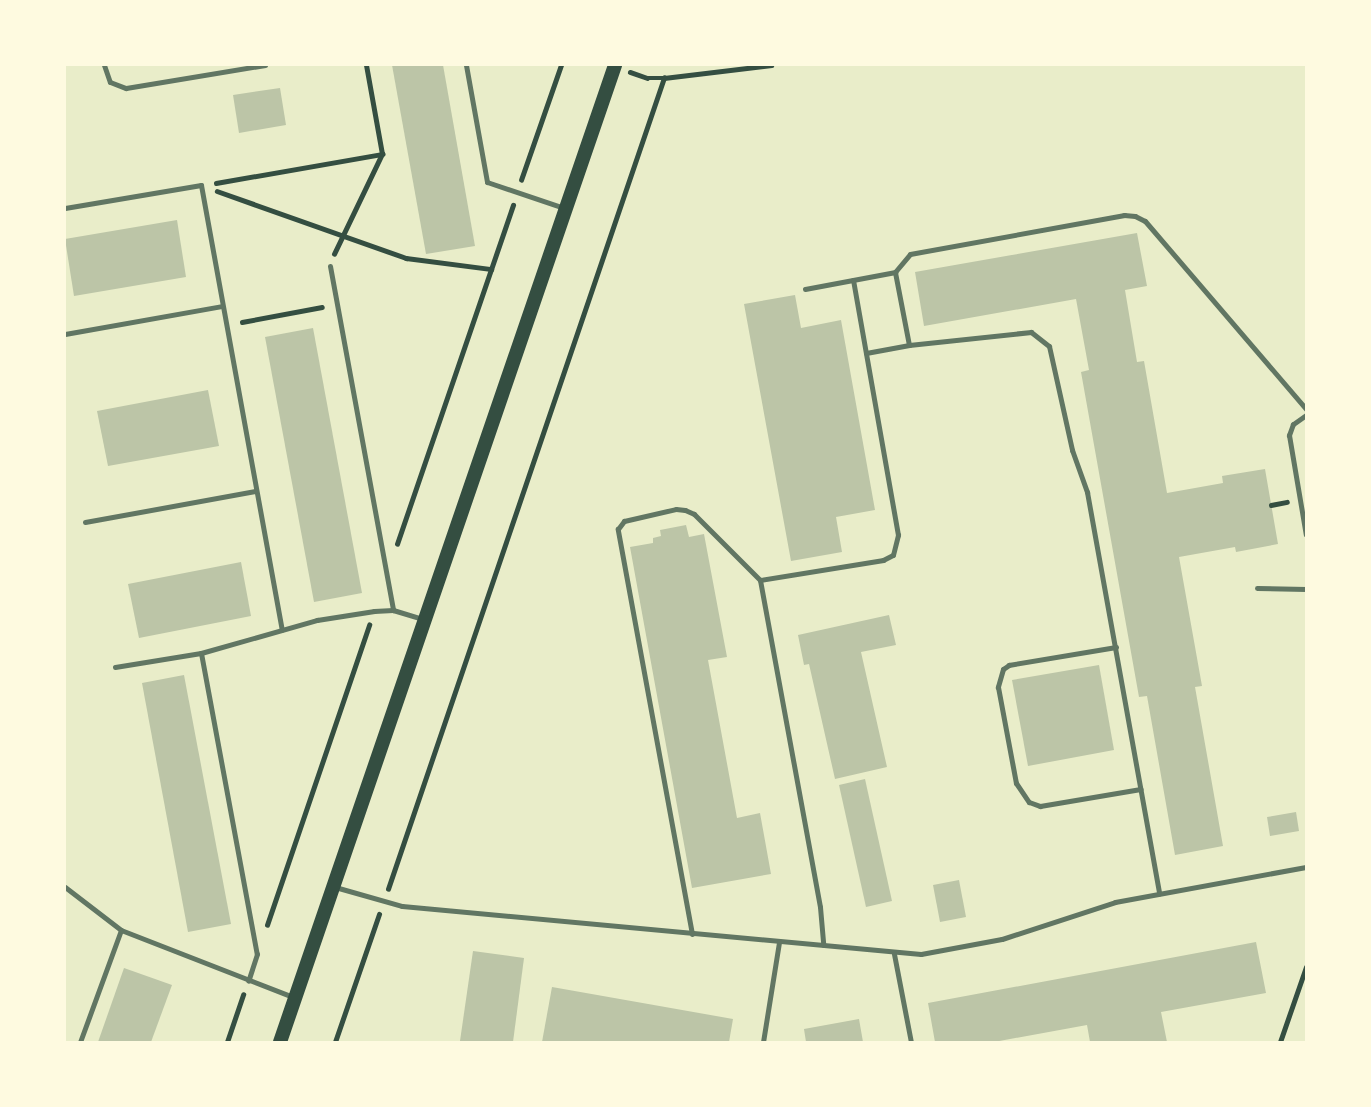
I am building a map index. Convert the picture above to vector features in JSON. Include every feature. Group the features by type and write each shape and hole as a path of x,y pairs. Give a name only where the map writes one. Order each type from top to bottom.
{"main road":[{"path":"281,1042 564,208 615,66"}],"lane":[{"path":"104,65 110,82 126,88 265,65"},
{"path":"466,65 487,182 564,208"},
{"path":"65,208 201,185 254,491 282,630"},
{"path":"805,289 895,272 911,254 1124,215 1135,216 1145,221 1306,409"},
{"path":"330,265 393,610"},
{"path":"895,272 909,345"},
{"path":"760,580 883,560 893,555 897,547 853,280"},
{"path":"65,334 222,306"},
{"path":"866,353 909,345 1031,332 1049,346 1072,450 1087,492 1159,894"},
{"path":"1306,415 1293,424 1289,435 1306,535"},
{"path":"85,522 254,491"},
{"path":"692,934 618,529 624,521 676,509 694,514 760,580 820,907 823,945"},
{"path":"1257,588 1306,589"},
{"path":"115,667 201,653 317,620 374,611 393,610 425,620"},
{"path":"1116,646 1009,666 1003,669 998,687 1016,783 1029,802 1040,806 1141,789"},
{"path":"201,653 257,954 248,981"},
{"path":"334,887 383,902 894,954 940,952 1002,939 1115,902 1306,867"},
{"path":"65,887 121,930 296,998"},
{"path":"80,1042 121,930"},
{"path":"763,1042 779,942"},
{"path":"894,954 911,1042"}],"path":[{"path":"330,265 382,155 366,65"},
{"path":"386,575 561,65"},
{"path":"615,66 647,78 664,78 771,65"},
{"path":"335,1042 664,78"},
{"path":"201,185 382,155"},
{"path":"201,185 406,258 491,269"},
{"path":"225,325 337,304"},
{"path":"257,954 374,611"},
{"path":"1280,1042 1306,967"},
{"path":"227,1042 248,981"}],"building":[{"path":"392,65 443,65 475,246 426,254"},
{"path":"280,88 286,125 239,133 233,95"},
{"path":"177,220 186,277 74,296 65,239"},
{"path":"1137,233 1147,286 1125,290 1137,362 1144,361 1167,493 1223,483 1222,476 1265,469 1278,544 1236,552 1235,547 1179,557 1202,686 1195,687 1223,846 1175,855 1147,696 1139,697 1081,372 1089,370 1076,299 924,326 915,272"},
{"path":"795,295 801,328 841,320 875,510 836,517 842,552 791,561 744,304"},
{"path":"313,328 362,593 314,602 265,337"},
{"path":"208,390 219,446 108,466 97,411"},
{"path":"686,525 689,537 704,534 727,657 708,660 737,818 760,813 771,874 692,888 630,547 653,543 653,538 661,536 660,530"},
{"path":"241,562 251,616 139,638 128,584"},
{"path":"889,615 896,645 861,652 887,767 835,779 809,664 804,665 798,635"},
{"path":"1099,665 1114,750 1028,766 1012,680"},
{"path":"184,675 231,924 188,932 142,683"},
{"path":"865,779 892,901 866,907 839,785"},
{"path":"1296,812 1299,831 1270,836 1267,817"},
{"path":"959,880 966,917 940,922 933,885"},
{"path":"1256,942 1266,993 1161,1012 1167,1042 1090,1042 1087,1025 994,1042 935,1042 928,1003"},
{"path":"473,951 524,958 513,1042 460,1041"},
{"path":"124,968 172,985 151,1042 98,1042"},
{"path":"552,987 733,1019 729,1042 542,1042"},
{"path":"859,1019 863,1042 806,1042 804,1029"}]}
